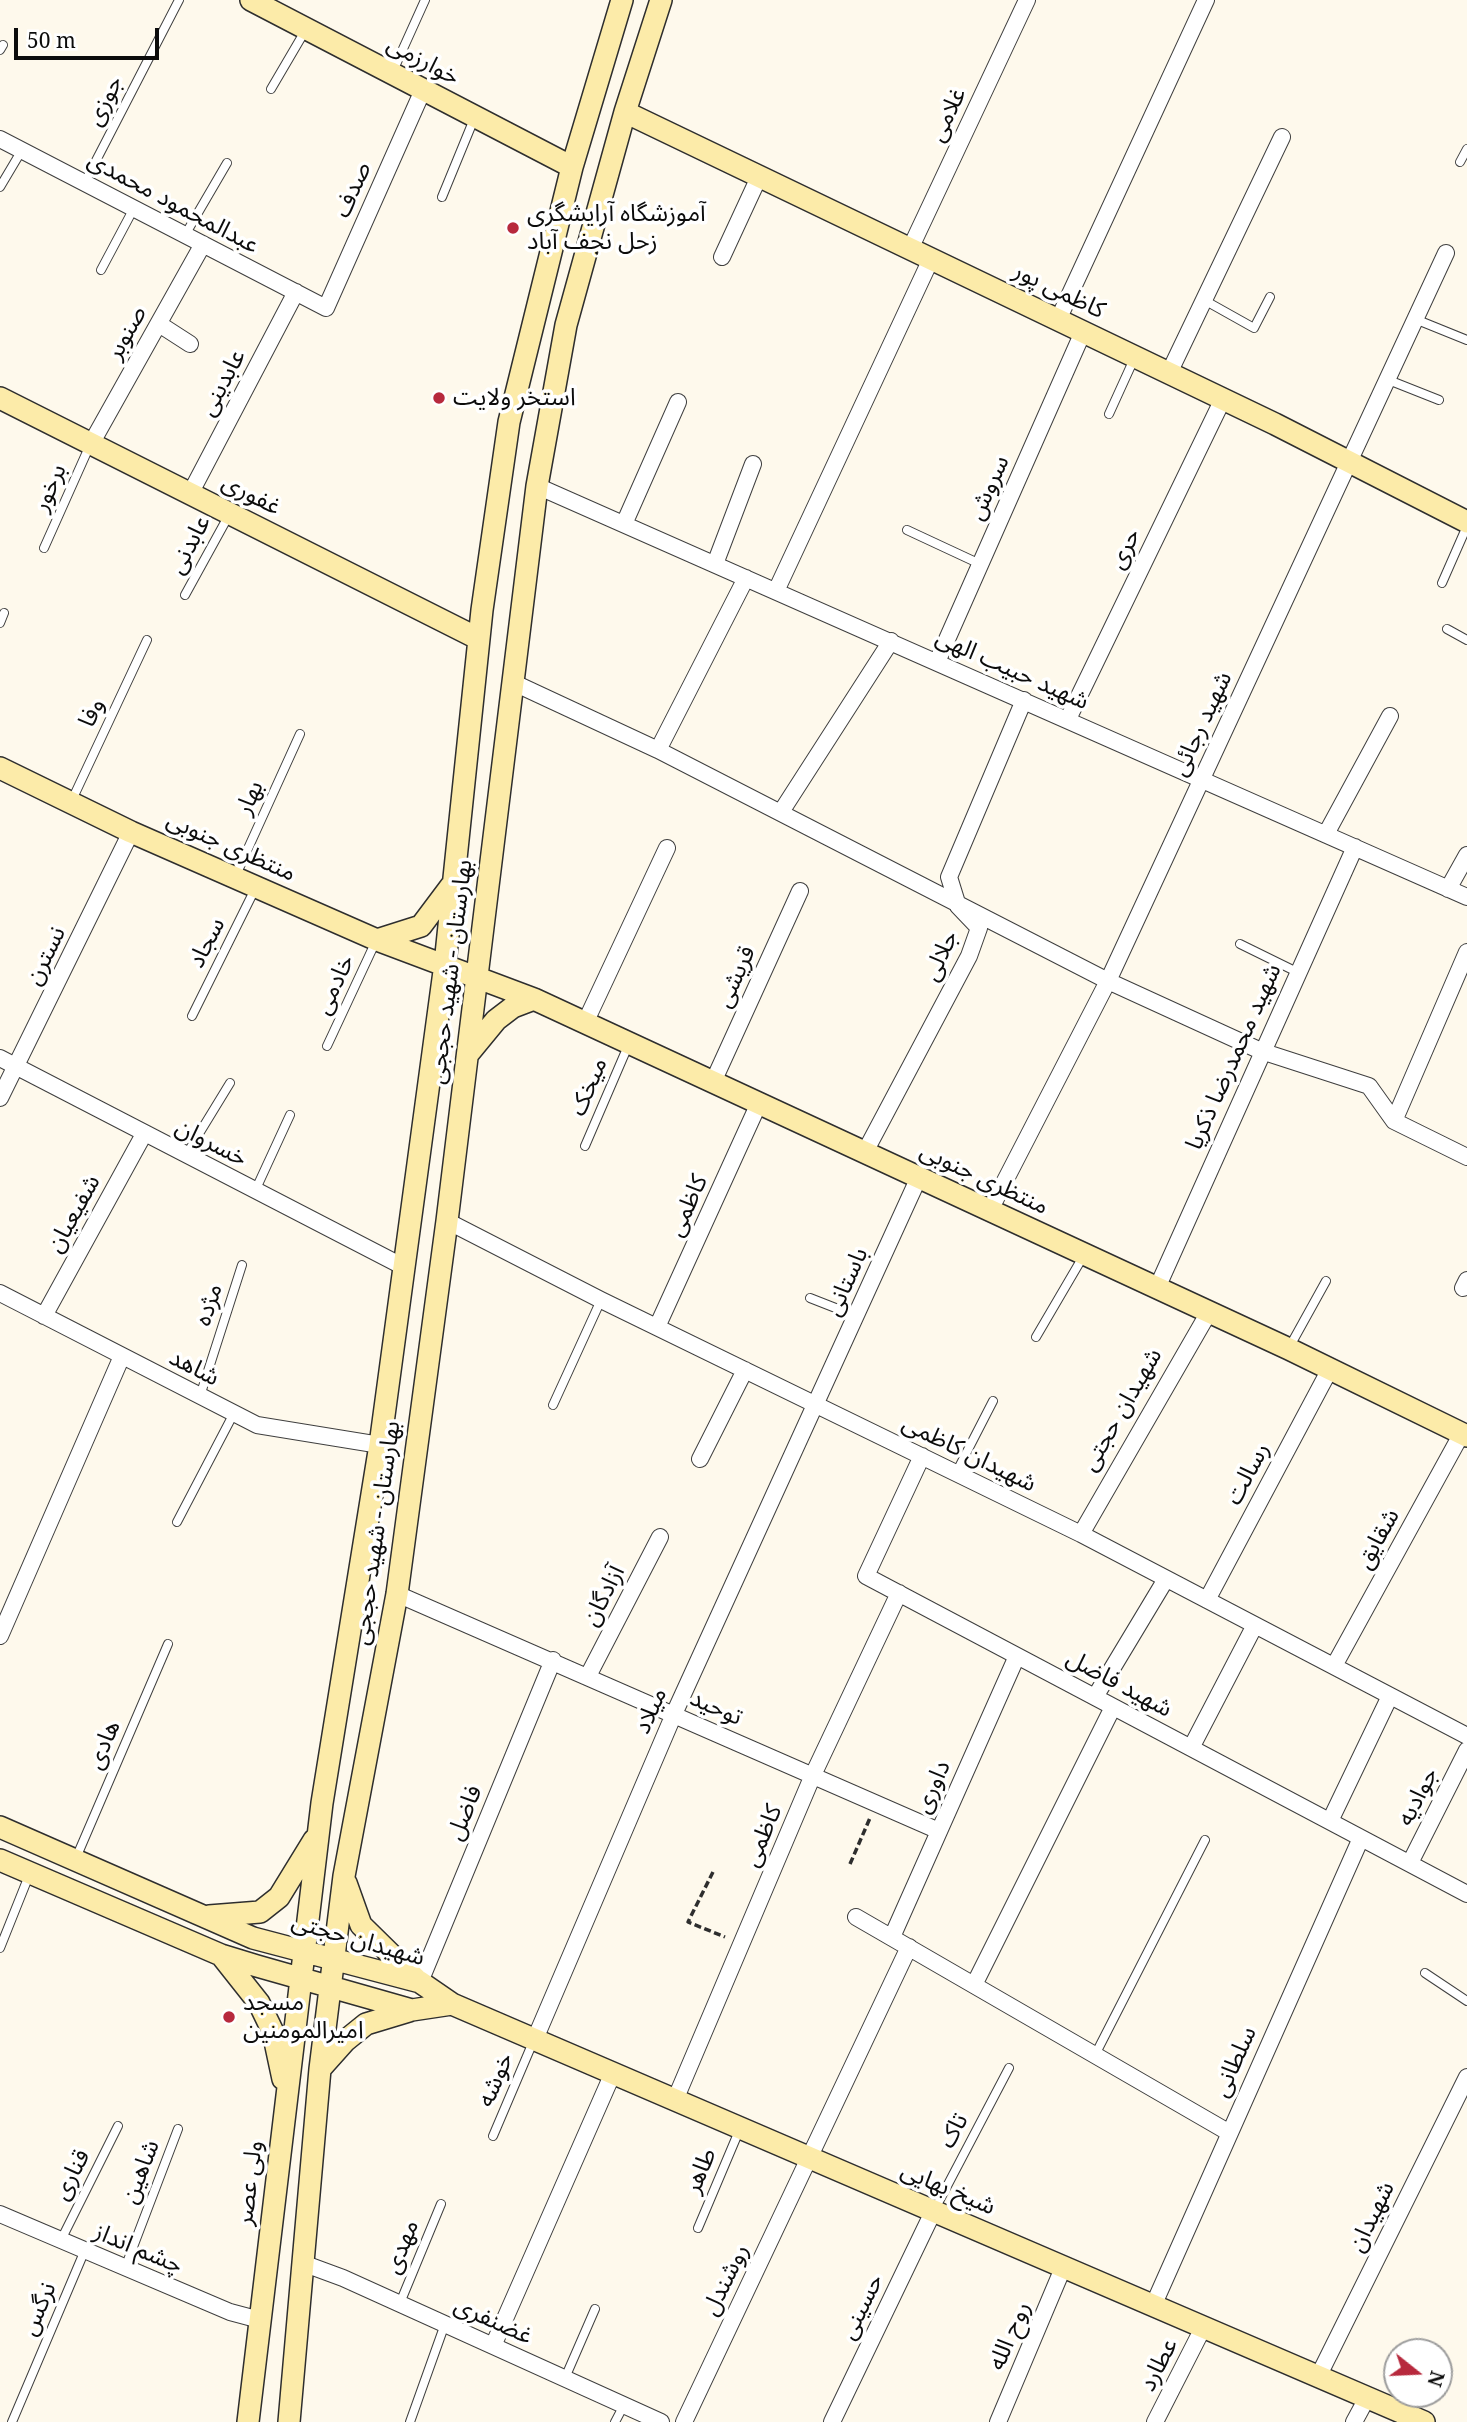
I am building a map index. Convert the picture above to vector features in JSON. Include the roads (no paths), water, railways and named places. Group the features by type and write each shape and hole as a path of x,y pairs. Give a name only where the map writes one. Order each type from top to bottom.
{"main road":[{"name":"خوارزمی","path":"251,0 572,167"},
{"name":"بهارستان - شهید حججی","path":"307,1951 323,1803 380,1444 445,964 479,639 509,422 572,167 622,0"},
{"name":"بهارستان - شهید حججی","path":"334,1959 344,1876 397,1594 447,1221 537,486 566,325 625,112 661,0"},
{"name":"کاظمی پور","path":"625,112 1223,399 1467,524"},
{"name":"غفوری","path":"0,398 479,639"},
{"name":"منتظری جنوبی","path":"0,768 131,832 377,940 534,999 1289,1349 1464,1435"},
{"path":"377,940 421,926 453,884"},
{"path":"468,1054 496,1020 513,1007 534,999"},
{"path":"199,1916 260,1912 279,1897 314,1840 323,1803"},
{"name":"شهیدان حجتی","path":"0,1827 253,1938 420,1982 452,2004"},
{"name":"شهیدان حجتی","path":"0,1860 221,1955 412,2010 452,2004"},
{"path":"344,1876 360,1925 420,1982"},
{"name":"ولی عصر","path":"248,2422 307,1951"},
{"path":"221,1955 259,2003 273,2032 287,2098"},
{"path":"289,2422 305,2264 320,2069 334,1959"},
{"name":"شیخ بهایی","path":"452,2004 1424,2422"},
{"path":"320,2069 345,2040 366,2024 412,2010"}],"street":[{"name":"غلامی","path":"910,249 1027,0"},
{"path":"1058,320 1206,0"},
{"name":"صدف","path":"326,308 423,90"},
{"path":"1169,373 1282,136"},
{"name":"عبدالمحمود محمدی","path":"0,139 326,308"},
{"path":"722,257 759,177"},
{"name":"صنوبر","path":"91,444 203,244"},
{"name":"شهید رجائی","path":"990,1210 1108,981 1446,253"},
{"path":"776,591 930,259"},
{"name":"عابدینی","path":"190,494 296,292"},
{"path":"159,324 190,344"},
{"name":"سروش","path":"937,662 1083,332"},
{"name":"حری","path":"1068,719 1223,399"},
{"path":"624,524 678,402"},
{"path":"715,564 752,464"},
{"name":"شهید حبیب الهی","path":"537,486 1467,897"},
{"path":"658,750 746,578"},
{"path":"781,812 891,641"},
{"path":"512,682 658,750 1108,981 1261,1051 1369,1086 1394,1121 1467,1157"},
{"name":"جلالی","path":"866,1152 970,956 979,928 958,906 949,877 1024,700"},
{"path":"1326,834 1390,716"},
{"name":"نسترن","path":"0,1098 131,832"},
{"name":"شهید محمدرضا ذکریا","path":"1157,1288 1261,1051 1355,847"},
{"path":"585,1023 667,848"},
{"path":"1448,889 1467,855"},
{"name":"قریشی","path":"713,1082 800,891"},
{"path":"1394,1121 1467,953"},
{"name":"خسروان","path":"0,1058 402,1266"},
{"name":"کاظمی","path":"657,1327 760,1103"},
{"name":"شفیعیان","path":"44,1315 144,1133"},
{"name":"باستانی","path":"817,1405 919,1177"},
{"name":"شهیدان کاظمی","path":"447,1221 601,1300 1081,1534 1467,1736"},
{"name":"شاهد","path":"0,1293 257,1425 380,1444"},
{"name":"شهیدان حجتی","path":"1081,1534 1209,1312"},
{"path":"0,1636 121,1356"},
{"name":"رسالت","path":"1207,1600 1330,1369"},
{"path":"701,1459 745,1370"},
{"name":"میلاد","path":"535,2039 674,1714 817,1405"},
{"name":"شقایق","path":"1334,1666 1464,1435"},
{"name":"شهید فاضل","path":"922,1456 866,1576 1467,1894"},
{"name":"آزادگان","path":"588,1676 660,1537"},
{"path":"1095,1697 1166,1578"},
{"name":"کاظمی","path":"676,2100 813,1775 899,1593"},
{"name":"توحید","path":"397,1594 939,1831"},
{"path":"1191,1748 1255,1625"},
{"name":"داوری","path":"892,1937 1017,1656"},
{"name":"فاضل","path":"420,1982 553,1660"},
{"path":"1330,1821 1390,1696"},
{"path":"974,1985 1113,1707"},
{"name":"جوادیه","path":"1409,1863 1467,1750"},
{"name":"سلطانی","path":"1153,2306 1228,2132 1361,1838"},
{"path":"856,1917 1228,2132"},
{"path":"810,2158 909,1947"},
{"path":"493,2346 613,2073"},
{"name":"شهیدان","path":"1318,2378 1467,2077"},
{"name":"روشندل","path":"684,2422 810,2158"},
{"name":"حسینی","path":"832,2422 933,2211"},
{"name":"چشم انداز","path":"0,2214 230,2312 260,2319"},
{"name":"غضنفری","path":"305,2264 400,2303 660,2422"},
{"name":"روح الله","path":"998,2422 1063,2268"},
{"name":"عطارد","path":"1155,2422 1203,2328"},
{"path":"1354,2422 1367,2398"}],"lane":[{"name":"جوزی","path":"85,182 179,0"},
{"path":"392,74 425,0"},
{"path":"271,89 307,29"},
{"path":"442,197 475,118"},
{"path":"1460,162 1467,149"},
{"path":"0,187 23,150"},
{"path":"185,234 227,163"},
{"path":"101,270 135,208"},
{"path":"1204,300 1254,328 1269,297"},
{"path":"1415,319 1467,340"},
{"path":"1110,414 1135,356"},
{"path":"1386,380 1439,400"},
{"name":"برخور","path":"44,548 91,444"},
{"name":"عابدنی","path":"185,595 229,513"},
{"path":"1442,583 1467,524"},
{"path":"907,530 980,565"},
{"path":"0,623 4,613"},
{"path":"1447,629 1467,640"},
{"name":"وفا","path":"71,803 147,640"},
{"name":"بهار","path":"235,878 300,734"},
{"name":"سجاد","path":"192,1016 256,887"},
{"name":"خادمی","path":"327,1046 377,940"},
{"path":"1240,944 1297,972"},
{"name":"میخک","path":"584,1146 629,1043"},
{"path":"186,1155 230,1083"},
{"path":"255,1191 290,1115"},
{"path":"1036,1337 1084,1254"},
{"name":"مژده","path":"200,1396 242,1265"},
{"path":"1289,1349 1326,1281"},
{"path":"810,1298 857,1317"},
{"path":"553,1405 601,1300"},
{"path":"956,1473 993,1401"},
{"path":"177,1522 234,1413"},
{"name":"هادی","path":"75,1861 167,1644"},
{"path":"1095,2055 1205,1840"},
{"path":"0,1948 30,1872"},
{"path":"1425,1973 1467,2001"},
{"name":"خوشه","path":"493,2136 535,2039"},
{"name":"تاک","path":"933,2211 1009,2068"},
{"name":"قناری","path":"61,2240 118,2126"},
{"name":"طاهر","path":"698,2228 740,2128"},
{"name":"شاهین","path":"125,2268 178,2129"},
{"name":"مهدی","path":"400,2303 440,2204"},
{"name":"نرگس","path":"12,2422 85,2250"},
{"path":"565,2378 595,2309"},
{"path":"410,2422 445,2324"},
{"path":"615,2422 624,2405"}],"place":[{"name":"آموزشگاه آرایشگری زحل نجف آباد","path":"513,228"},
{"name":"استخر ولایت","path":"439,398"},
{"name":"مسجد امیرالمومنین","path":"229,2017"}]}
